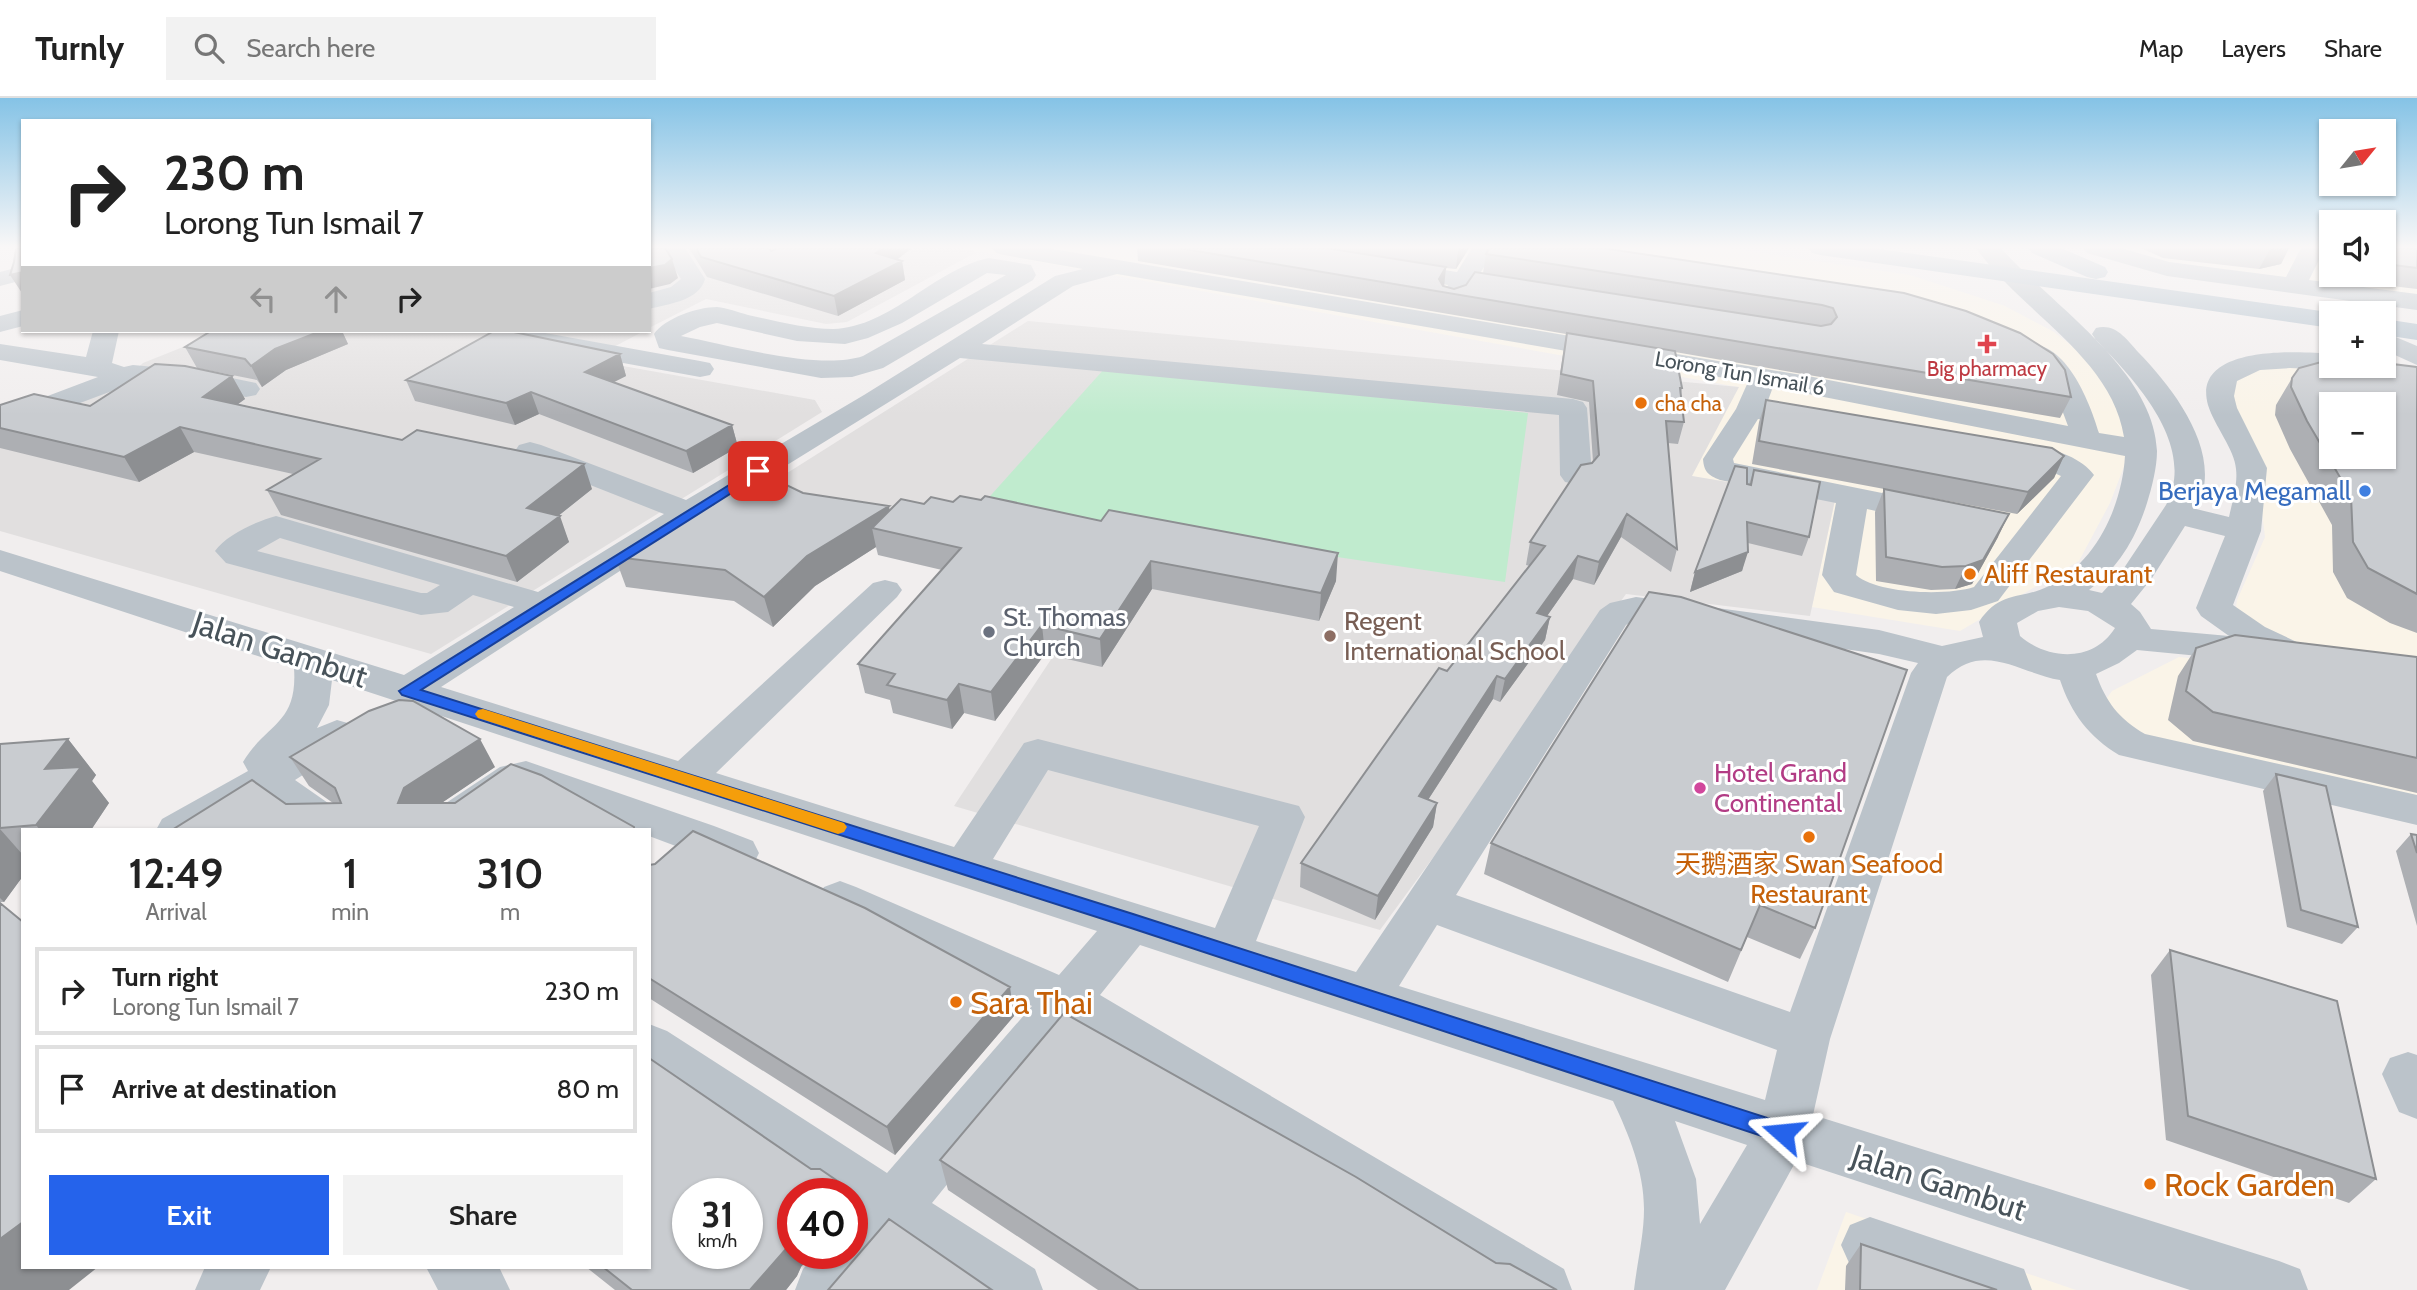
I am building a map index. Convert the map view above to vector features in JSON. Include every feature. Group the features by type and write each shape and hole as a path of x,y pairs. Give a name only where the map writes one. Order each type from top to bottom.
{"main road":[{"path":"2221,304 2319,318"},
{"path":"2396,329 2417,332"}],"street":[{"path":"668,342 667,334 679,326 700,317 717,315 823,337 847,336 869,330 915,304"},
{"path":"635,357 668,342 821,370 852,369 873,362 975,304"},
{"path":"1003,354 1035,321 1026,307 1013,304"},
{"path":"407,691 689,512 1029,304"},
{"name":"Lorong Tun Ismail 6","path":"1341,304 1763,377 1813,372 2142,450"},
{"path":"1439,322 1449,304"},
{"path":"2042,304 2115,379 2131,404 2142,450 2139,476 2123,523 2099,564 2059,596"},
{"path":"1853,497 1839,575 1846,585 1940,605 1970,602 2003,617 2032,660 2052,666 2075,668 2110,653 2121,620 2124,595 2186,496 2187,455 2178,422 2166,398 2075,304"},
{"path":"0,324 21,319"},
{"path":"106,333 108,371"},
{"path":"518,333 519,336 874,401"},
{"path":"568,345 593,333"},
{"path":"2010,341 2055,366 2071,390 2086,438"},
{"path":"2396,346 2417,357"},
{"path":"957,350 1573,408 1576,475"},
{"path":"0,352 108,371 159,374 246,389"},
{"path":"2121,620 2166,621 2194,617 2214,608 2244,531 2252,468 2223,408 2220,396 2224,378 2238,368 2265,362 2319,361"},
{"path":"0,424 108,371"},
{"path":"2396,372 2417,375"},
{"path":"1763,377 1750,409 1718,459 1719,468 1731,473 1905,507"},
{"path":"1750,409 1846,425"},
{"path":"1982,449 2051,460 2071,468 2077,475 2036,531 2003,617"},
{"path":"530,450 689,512"},
{"path":"2175,513 2244,531"},
{"path":"1996,524 2036,531"},
{"path":"469,582 435,604 421,604 238,556 232,551 276,526 469,582 544,606"},
{"name":"Jalan Gambut","path":"0,561 1133,921 1783,1133 2278,1290"},
{"path":"0,580 56,577"},
{"path":"685,778 886,590"},
{"path":"1693,1290 1783,1133 1805,1040 1930,673 1943,658 1968,649 2020,604 2059,596 2087,599 2121,620 2175,645 2327,656"},
{"path":"1366,996 1614,618 1623,611 1636,608 1879,642 1943,658"},
{"path":"2214,608 2252,635 2288,652"},
{"path":"174,828 265,761 303,722 316,684 313,659"},
{"path":"2075,668 2082,691 2098,721 2111,733 2133,745 2417,810"},
{"path":"180,828 366,716 394,710 538,731"},
{"path":"964,867 1038,753 1284,817 1228,952"},
{"path":"578,793 619,757"},
{"path":"440,828 515,776 526,775 578,793 643,828"},
{"path":"265,779 333,828"},
{"path":"684,850 741,796"},
{"path":"651,832 684,850 788,876 1068,1000 1543,1290"},
{"path":"1427,903 1805,1040"},
{"path":"824,1290 1133,921"},
{"path":"651,1046 1014,1290"},
{"path":"1630,1083 1662,1152 1672,1194 1671,1229 1663,1290"},
{"path":"1870,1245 2003,1290"},
{"path":"224,1290 240,1269"},
{"path":"457,1269 481,1290"}],"shaded area":[{"path":"651,304 697,304 651,327"},
{"path":"728,304 881,304 847,322 826,324"},
{"path":"1271,304 1998,304 2054,332 2086,357 2113,386 2124,421 2125,464 2110,503 2079,561 1960,631 1812,607 1835,500 1691,476 1738,387"},
{"name":"Regent International School","path":"1028,321 1739,387 1692,476 1835,500 1810,616 1626,594 1380,930 954,806 1095,593 1105,544 765,487"},
{"path":"218,333 640,333 589,360 815,400 822,412 431,654 0,531 0,430 127,378 143,363"},
{"path":"2319,367 2319,378 2396,378 2396,375 2417,378 2417,800 2140,736 2104,702 2112,691 2179,657 2289,669 2236,607 2265,537 2257,471 2224,398 2243,370"},
{"path":"1846,1212 2076,1290 1817,1290"}],"green space":[{"path":"1105,368 1528,413 1505,582 983,504"}],"building":[{"path":"1511,304 1678,304 1821,326 1831,324 1837,317 1833,308 1813,304 1941,304 2020,333 2053,354 2065,370 2071,397"},
{"path":"208,333 316,333 275,349 251,366 245,359 185,347"},
{"path":"490,333 519,333 620,354 585,372 732,425 686,451 531,392 506,403 406,380"},
{"path":"1567,333 1675,351 1682,388 1684,422 1666,421 1677,549 1627,514 1599,562 1578,556 1537,613 1550,617 1505,679 1497,676 1419,796 1437,803 1378,896 1301,863 1439,668 1447,671 1545,546 1530,542 1581,465 1592,463 1599,455 1593,381 1561,374"},
{"path":"2319,363 2319,378 2396,378 2396,364 2417,367 2417,594 2368,568 2353,542 2351,496 2335,469 2396,469 2396,392 2319,392 2319,441 2291,387 2292,378 2299,368"},
{"path":"155,364 185,366 232,376 203,397 402,440 417,430 584,464 527,508 560,516 506,556 267,490 320,459 180,427 124,457 0,428 0,405 34,394 90,406"},
{"path":"1766,400 2052,448 2064,456 2028,492 1759,441"},
{"path":"1735,466 1747,468 1747,484 1751,485 1754,470 1820,482 1809,537 1747,522 1748,552 1695,572"},
{"path":"749,467 803,493 889,506 807,556 764,597 725,570 615,557 714,504 730,487 734,488 737,480"},
{"path":"1884,489 2009,514 1983,560 1966,566 1942,567 1886,557"},
{"path":"960,496 981,500 985,496 1101,521 1109,510 1338,553 1321,593 1151,561 1100,639 1042,625 991,692 959,684 947,700 887,685 895,674 858,664 961,548 872,528 901,499 924,504 931,497 953,502"},
{"name":"Hotel Grand Continental","path":"1649,592 1681,597 1907,670 1815,928 1760,905 1741,950 1491,843"},
{"path":"2235,635 2417,657 2417,758 2213,712 2186,691 2196,648"},
{"path":"399,700 413,701 480,739 404,788 398,803 455,803 511,764 541,775 634,828 175,828 252,780 286,804 341,803 335,788 290,757 369,711"},
{"path":"68,739 45,769 81,767 36,825 0,828 0,744"},
{"path":"2276,774 2326,786 2358,927 2301,910"},
{"path":"693,831 865,908 1010,987 887,1127 651,979 651,865"},
{"path":"2411,834 2417,835 2417,853"},
{"path":"0,903 21,920 21,1223 0,1239"},
{"path":"2170,950 2337,1001 2376,1179 2188,1116"},
{"path":"1064,1013 1356,1177 1496,1263 1510,1264 1557,1290 1139,1290 940,1160"},
{"path":"651,1059 811,1169 820,1169 833,1178 777,1178 777,1259 750,1290 632,1290 606,1269 651,1269"},
{"path":"889,1219 992,1290 828,1290 846,1269 868,1269 868,1243"},
{"path":"1861,1244 1997,1290 1860,1290"}],"slow traffic":[{"path":"483,714 838,827"}],"place":[{"name":"Big pharmacy","path":"1987,344"},
{"name":"cha cha","path":"1641,403"},
{"name":"Berjaya Megamall","path":"2365,491"},
{"name":"Aliff Restaurant","path":"1970,574"},
{"name":"St. Thomas Church","path":"989,632"},
{"name":"Regent International School","path":"1330,636"},
{"name":"Hotel Grand Continental","path":"1700,788"},
{"name":"天鹅酒家 Swan Seafood Restaurant","path":"1809,837"},
{"name":"Sara Thai","path":"956,1002"},
{"name":"Rock Garden","path":"2150,1184"}],"route":[{"path":"758,471 407,691 1133,921 1783,1133"}]}
